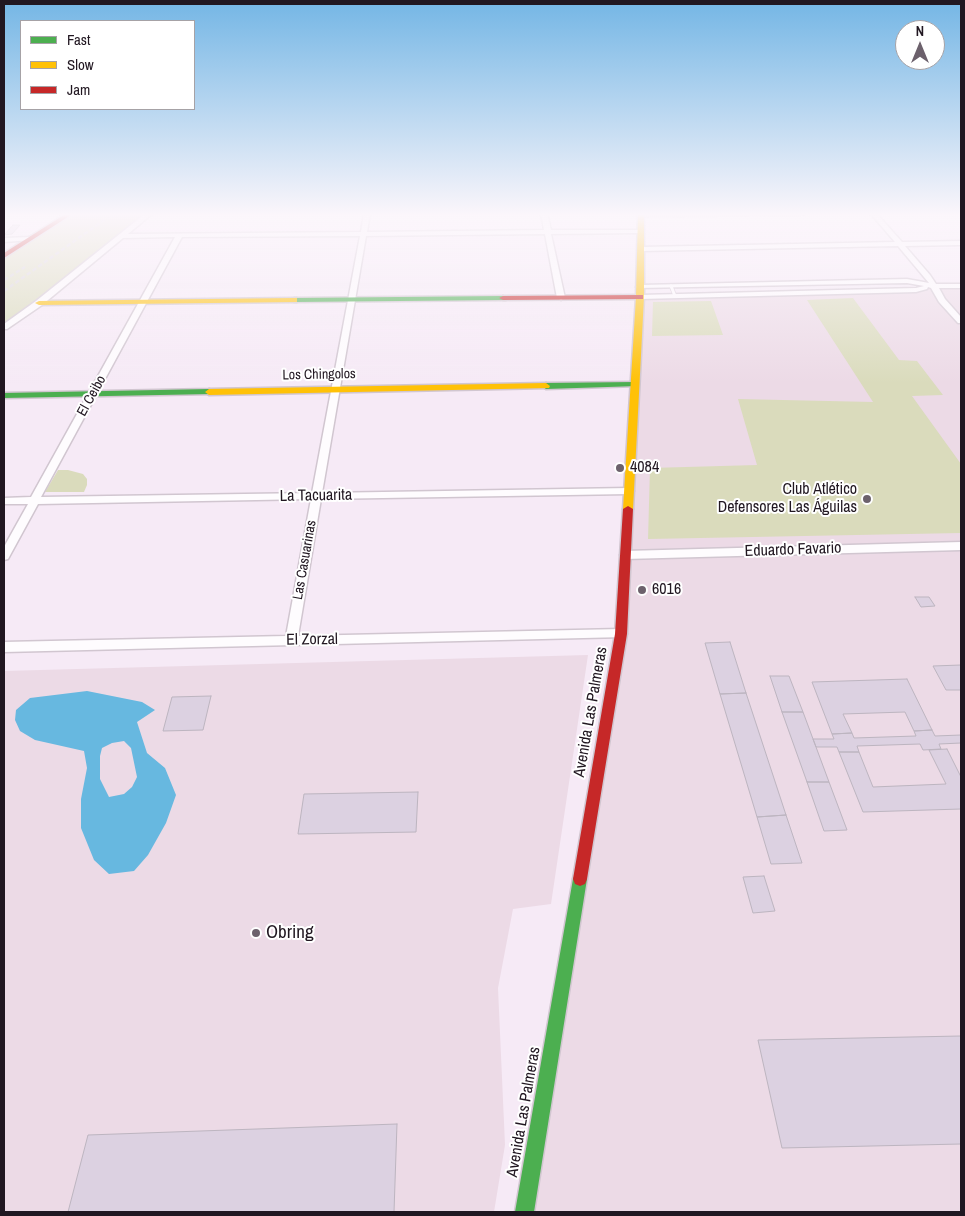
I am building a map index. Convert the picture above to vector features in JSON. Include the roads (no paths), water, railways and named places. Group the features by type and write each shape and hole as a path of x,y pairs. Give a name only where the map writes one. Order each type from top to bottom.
{"street":[{"path":"4,327 39,303 79,270"},
{"name":"El Ceibo","path":"4,556 162,270"},
{"name":"Las Casuarinas","path":"291,641 357,270"},
{"path":"555,270 561,298"},
{"name":"Avenida Las Palmeras","path":"524,1212 621,634 641,270"},
{"path":"922,270 942,300 961,321"},
{"path":"39,303 561,298 640,292 671,286 907,281 934,286 961,286"},
{"path":"640,292 675,296 916,290 934,286"},
{"name":"Los Chingolos","path":"4,396 635,384"},
{"name":"La Tacuarita","path":"4,501 629,491"},
{"name":"Eduardo Favario","path":"625,555 961,546"},
{"name":"El Zorzal","path":"4,647 621,634"}],"lane":[{"path":"671,286 675,296"}],"water":[{"path":"87,691 142,702 155,710 137,722 147,753 165,768 176,795 166,823 148,855 134,871 109,874 94,860 81,828 81,799 87,768 84,751 35,740 20,731 15,720 16,710 30,698","holes":["124,741 131,748 137,777 132,787 124,794 109,797 100,779 102,748 112,743"]}],"railway":[{"path":"4,280 21,270"},
{"path":"4,291 34,270"}],"place":[{"name":"4084","path":"620,468"},
{"name":"Club Atlético Defensores Las Águilas","path":"867,499"},
{"name":"6016","path":"642,590"},
{"name":"Obring","path":"256,933"}]}
